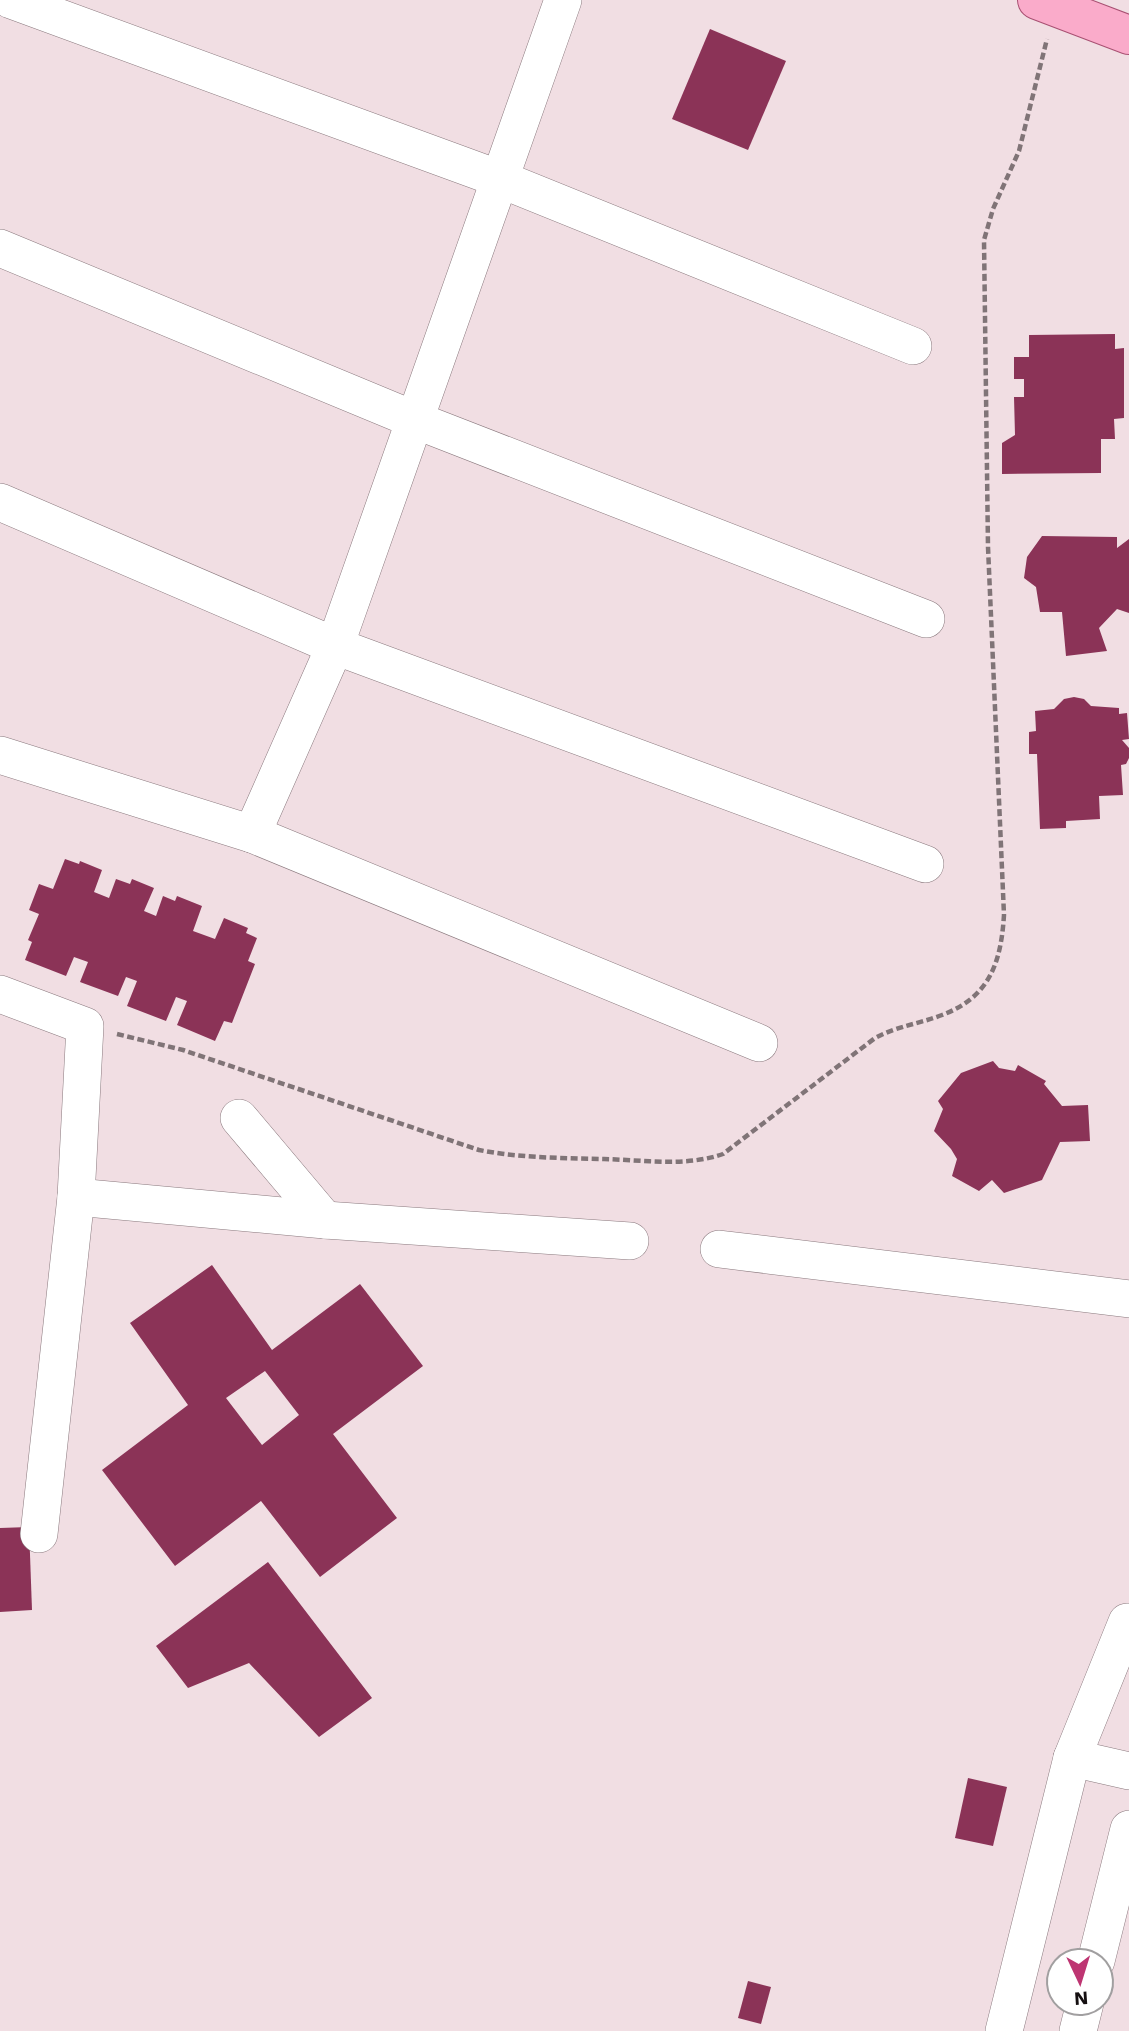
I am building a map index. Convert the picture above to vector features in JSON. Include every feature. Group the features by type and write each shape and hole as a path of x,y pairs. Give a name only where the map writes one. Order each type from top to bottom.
{"main road":[{"path":"1037,0 1129,35"}],"street":[{"path":"11,0 500,179 913,346"},
{"path":"252,834 335,646 563,0"},
{"path":"0,248 415,420 926,619"},
{"path":"0,502 335,646 925,864"},
{"path":"0,755 252,834 759,1043"},
{"path":"0,994 85,1026 76,1197 39,1534"},
{"path":"239,1118 325,1220"},
{"path":"76,1197 325,1220 631,1241"},
{"path":"719,1249 1129,1298"},
{"path":"1004,2031 1072,1758 1128,1623"},
{"path":"1072,1758 1129,1771"},
{"path":"1100,1947 1129,1829"}],"building":[{"path":"710,29 786,61 748,150 672,119"},
{"path":"1115,334 1115,349 1124,348 1124,418 1114,419 1115,439 1101,439 1101,473 1002,474 1002,443 1015,435 1014,397 1024,397 1024,379 1014,379 1014,357 1029,357 1029,335"},
{"path":"1042,536 1117,537 1117,548 1129,539 1129,613 1117,609 1099,628 1107,651 1066,656 1062,612 1040,612 1036,587 1024,578 1027,557"},
{"path":"1064,699 1084,699 1091,706 1119,708 1119,714 1127,713 1129,739 1122,740 1129,748 1129,758 1126,764 1121,765 1123,795 1099,796 1100,819 1066,821 1066,828 1040,829 1037,754 1029,754 1029,732 1036,731 1035,711 1054,709"},
{"path":"65,859 79,864 80,861 102,870 94,892 109,898 116,879 130,884 132,879 154,888 144,911 156,916 163,896 175,901 177,896 202,906 193,931 215,939 224,918 248,928 246,933 257,938 248,961 255,964 232,1023 224,1021 215,1041 177,1025 187,1001 176,997 166,1021 127,1006 137,981 126,977 118,996 80,982 88,962 74,957 66,976 25,960 32,942 28,940 39,914 29,910 39,884 53,889"},
{"path":"993,1061 999,1068 1015,1071 1018,1065 1046,1081 1044,1084 1062,1106 1088,1105 1090,1141 1060,1142 1042,1180 1004,1193 992,1180 979,1191 952,1176 957,1159 934,1131 943,1109 938,1101 961,1073"},
{"path":"212,1265 272,1350 360,1284 423,1366 333,1434 397,1518 320,1577 261,1501 175,1566 102,1470 188,1405 130,1323","holes":["265,1371 299,1415 262,1445 226,1398"]},
{"path":"29,1527 32,1610 0,1612 0,1528"},
{"path":"268,1562 372,1698 319,1737 249,1663 188,1688 156,1646"},
{"path":"968,1778 1007,1787 993,1846 955,1838"},
{"path":"748,1981 771,1987 761,2024 738,2018"}]}
